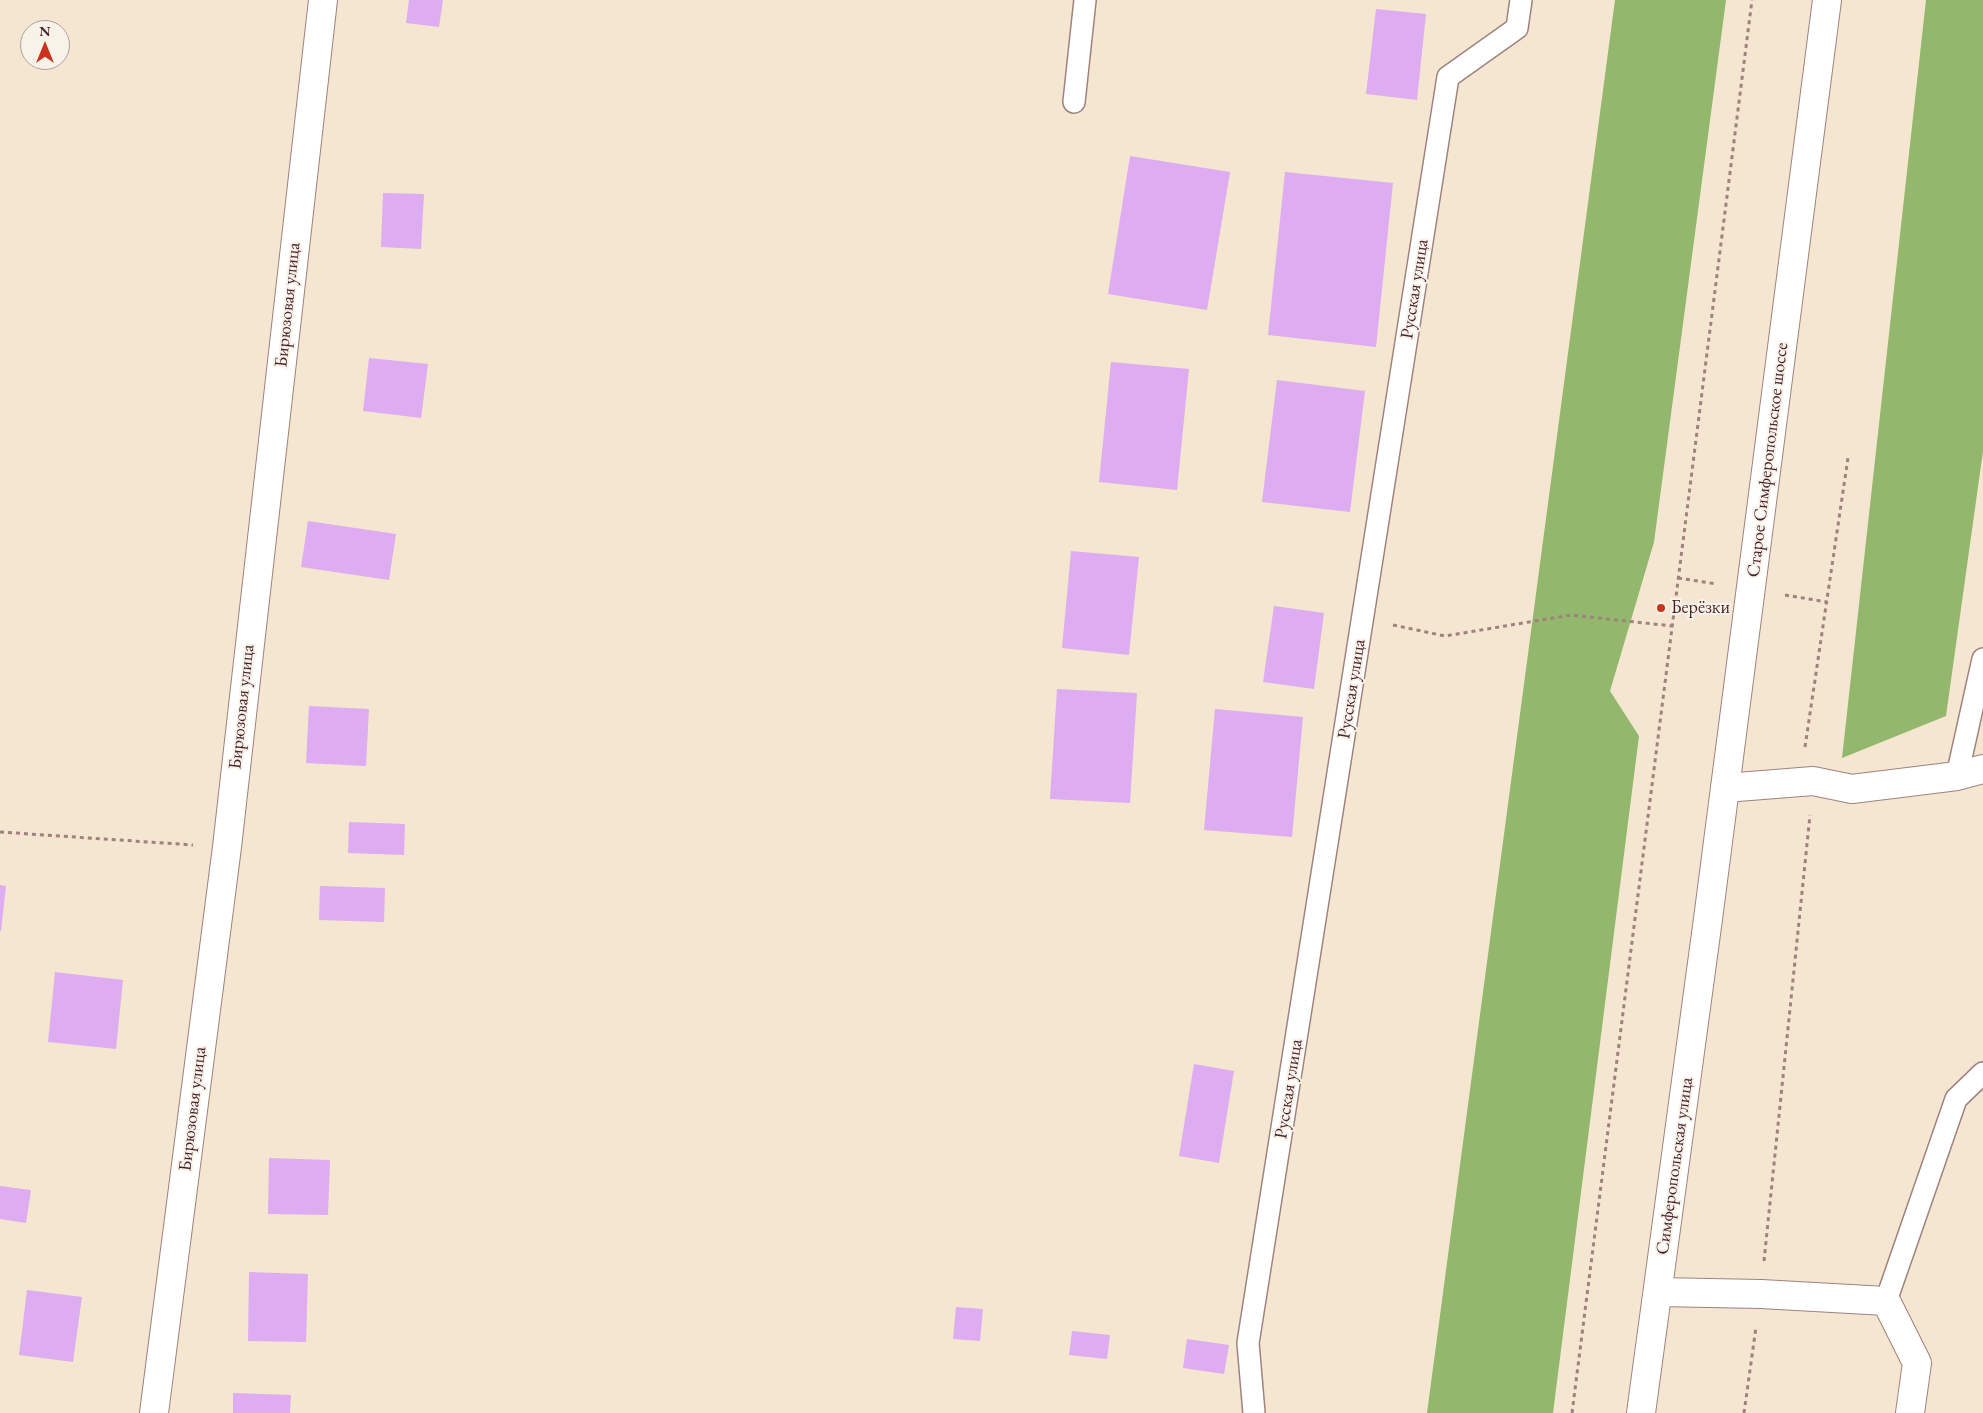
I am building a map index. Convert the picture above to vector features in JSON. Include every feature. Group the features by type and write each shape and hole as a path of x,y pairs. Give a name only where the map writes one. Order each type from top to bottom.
{"street":[{"name":"Бирюзовая улица","path":"154,1413 226,847 322,0"},
{"name":"Старое Симферопольское шоссе","path":"1708,919 1827,0"},
{"path":"1725,788 1807,782 1852,790 1970,772"},
{"name":"Симферопольская улица","path":"1641,1413 1708,919"},
{"path":"1658,1292 1761,1294 1886,1301 1917,1363 1910,1413"}],"lane":[{"path":"1074,102 1084,0"},
{"name":"Русская улица","path":"1254,1413 1248,1343 1448,77 1517,28 1521,0"},
{"path":"1970,772 1983,659"},
{"path":"1886,1301 1956,1099 1983,1073"}],"path":[{"path":"1572,1413 1752,0"},
{"path":"1744,1413 1761,1294 1807,782 1848,458"},
{"path":"1363,618 1445,636 1571,615 1672,626"},
{"path":"0,832 226,847"}],"green space":[{"path":"1615,0 1726,0 1654,542 1610,691 1639,736 1553,1413 1427,1413"},
{"path":"1926,0 1983,0 1983,451 1946,716 1842,758"}],"building":[{"path":"409,0 443,0 439,27 406,23"},
{"path":"1376,9 1426,14 1417,100 1366,94"},
{"path":"1130,156 1230,172 1207,310 1108,294"},
{"path":"1285,172 1393,183 1376,347 1268,335"},
{"path":"383,193 424,194 421,249 381,247"},
{"path":"369,358 428,364 421,418 363,411"},
{"path":"1111,362 1189,369 1177,490 1099,482"},
{"path":"1277,380 1365,391 1350,512 1262,502"},
{"path":"308,521 396,534 389,580 301,567"},
{"path":"1071,551 1139,557 1129,655 1062,648"},
{"path":"1274,606 1324,613 1314,689 1263,682"},
{"path":"1057,689 1137,693 1130,803 1050,799"},
{"path":"309,706 369,709 366,766 306,763"},
{"path":"1215,709 1303,717 1292,837 1204,830"},
{"path":"349,822 405,824 404,855 348,853"},
{"path":"0,885 6,886 1,931 0,931"},
{"path":"320,886 385,888 384,922 319,920"},
{"path":"55,972 123,980 116,1049 48,1042"},
{"path":"1194,1064 1234,1071 1219,1163 1179,1156"},
{"path":"269,1158 330,1160 328,1215 268,1214"},
{"path":"0,1186 31,1190 26,1223 0,1219"},
{"path":"249,1272 308,1274 306,1342 248,1341"},
{"path":"27,1290 82,1297 73,1362 19,1355"},
{"path":"956,1307 983,1309 980,1341 953,1339"},
{"path":"1072,1331 1110,1335 1107,1359 1069,1355"},
{"path":"1187,1339 1229,1345 1224,1374 1183,1368"},
{"path":"233,1393 291,1395 290,1413 233,1413"}],"place":[{"name":"Берёзки","path":"1661,608"}]}
